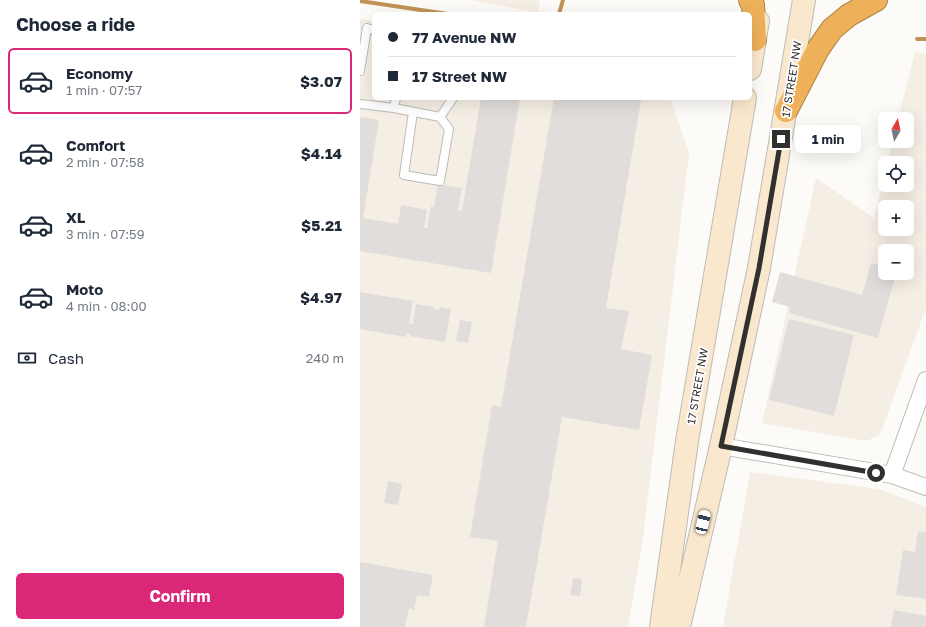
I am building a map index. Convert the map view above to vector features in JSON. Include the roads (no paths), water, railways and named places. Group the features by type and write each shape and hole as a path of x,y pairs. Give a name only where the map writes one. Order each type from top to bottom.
{"highway":[{"path":"750,0 753,5 755,40"},
{"path":"786,111 818,49 832,29 849,15 876,0"}],"main road":[{"path":"752,57 761,0"},
{"name":"17 STREET NW","path":"679,627 721,446 759,268 804,0"},
{"name":"17 STREET NW","path":"660,627 687,441 745,100"}],"street":[{"path":"892,475 926,380"},
{"path":"721,446 892,475 926,488"}],"lane":[{"path":"360,72 367,28 372,29"},
{"path":"394,108 396,100"},
{"path":"440,117 452,100"},
{"path":"360,104 394,108 440,117 449,129 440,181 404,175 413,112"}],"waterway":[{"path":"560,12 563,0"},
{"path":"360,1 434,12"},
{"path":"917,39 926,39"}]}
